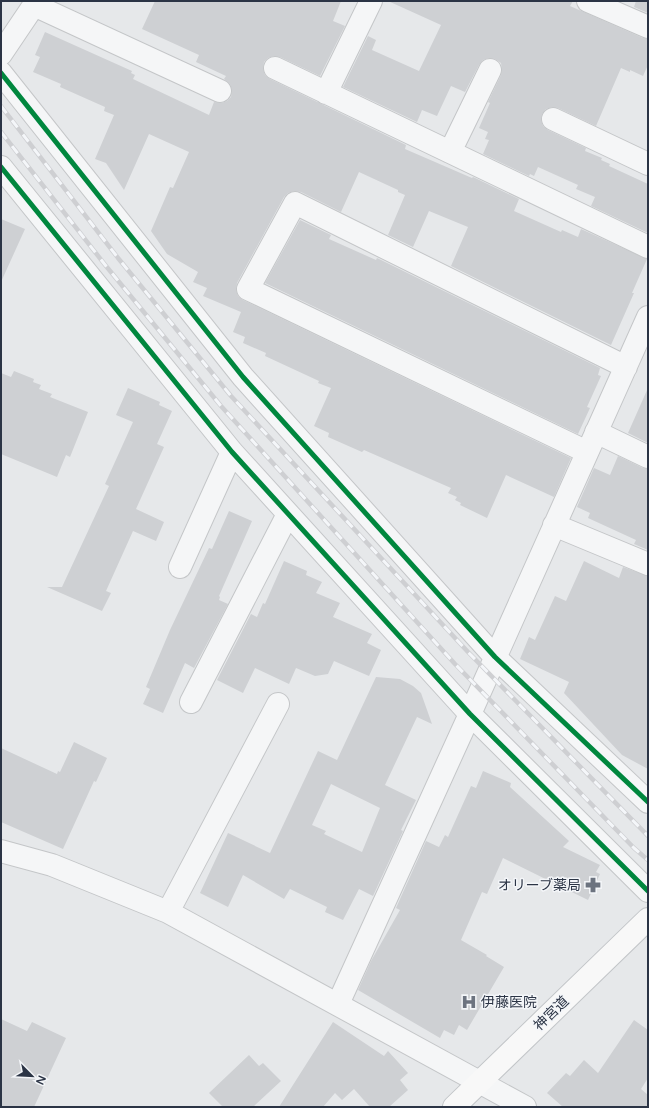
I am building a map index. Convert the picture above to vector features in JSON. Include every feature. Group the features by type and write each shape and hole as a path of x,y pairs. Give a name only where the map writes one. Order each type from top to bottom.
{"main road":[{"name":"神宮道","path":"454,1107 648,919"}],"street":[{"path":"326,93 372,1"},
{"path":"588,1 648,27"},
{"path":"1,54 34,4 220,92"},
{"path":"275,68 648,247"},
{"path":"450,152 490,70"},
{"path":"1,73 244,377 495,657 648,802"},
{"path":"552,120 648,164"},
{"path":"1,167 232,452 470,714 648,891"},
{"path":"587,452 248,289 295,203 626,367"},
{"path":"338,1004 648,317"},
{"path":"596,432 648,457"},
{"path":"180,567 232,452"},
{"path":"191,702 288,514"},
{"path":"554,525 648,564"},
{"path":"168,912 278,704"},
{"path":"3,856 52,865 168,912 525,1107"}],"building":[{"path":"155,1 341,1 333,21 345,26 320,76 280,57 274,56 268,58 264,62 263,69 265,75 270,79 406,145 405,149 472,178 473,177 519,199 514,211 561,232 562,230 578,237 581,229 647,259 611,345 451,266 468,227 429,211 413,247 388,235 405,195 398,192 398,190 359,172 341,212 301,192 294,191 288,193 284,197 237,283 236,290 238,296 243,300 571,458 554,497 506,475 487,518 460,505 461,503 455,500 457,497 448,493 451,488 364,450 362,452 328,437 329,433 314,426 331,388 265,356 266,353 243,343 245,337 233,332 241,312 203,296 207,288 193,282 198,272 167,254 151,231 170,187 173,188 189,152 149,134 124,190 106,163 95,159 114,115 104,111 105,107 60,87 61,84 33,72 40,57 35,55 45,32 132,71 131,73 135,75 133,79 209,115 214,102 222,103 231,97 232,90 230,84 224,79 226,76 196,62 199,55 142,29"},
{"path":"388,1 573,1 570,6 648,39 648,65 643,76 621,68 596,126 558,108 552,107 546,109 542,114 541,120 543,126 548,130 586,148 585,151 602,158 601,160 610,164 609,166 648,184 648,233 591,206 595,197 576,189 578,185 538,167 534,176 530,174 529,176 483,154 489,140 485,139 488,132 479,128 490,103 488,102 502,70 501,63 495,59 489,58 483,60 465,92 451,86 437,116 422,110 417,122 343,87 368,36 376,40 372,50 419,71 441,25"},
{"path":"636,1 648,1 648,13 634,7"},
{"path":"1,219 25,229 1,282"},
{"path":"300,220 331,235 329,239 376,260 377,258 600,368 598,375 601,376 587,407 590,408 578,434 265,283"},
{"path":"14,371 34,379 33,382 41,385 39,389 52,394 50,397 88,412 70,457 66,455 57,477 1,454 1,373 11,377"},
{"path":"128,388 160,402 159,405 172,411 157,444 164,447 136,509 164,522 156,541 133,531 106,591 111,593 102,611 47,587 62,587 109,486 105,484 133,422 116,415"},
{"path":"648,388 648,443 628,433"},
{"path":"618,456 648,469 648,550 634,544 636,540 588,518 590,513 577,507 594,468 610,475"},
{"path":"229,511 252,521 219,596 219,600 228,604 194,668 185,663 163,713 143,704 150,689 146,687 170,630 209,548 212,549"},
{"path":"284,561 307,571 306,575 322,582 316,593 340,603 333,617 372,634 367,643 381,650 369,676 334,661 328,674 315,676 296,668 289,684 255,668 243,693 217,680 251,614 257,617 263,603 265,604"},
{"path":"584,561 619,578 623,567 648,576 648,769 622,755 564,693 569,682 520,659 529,637 535,640 555,596 566,601"},
{"path":"376,677 400,679 413,686 421,693 432,724 417,717 385,785 416,800 401,830 403,831 373,896 359,889 343,920 325,912 327,907 290,889 284,899 243,875 228,907 200,893 228,833 270,853 318,751 337,760","holes":["331,784 380,808 362,852 324,834 326,831 312,825"]},
{"path":"74,742 107,758 96,782 94,781 63,849 1,822 1,748 57,774 58,771 60,772"},
{"path":"483,771 511,783 510,787 569,841 563,847 600,865 596,872 600,874 588,900 503,858 487,894 482,892 461,940 504,967 467,1030 459,1025 454,1035 444,1030 440,1038 358,990 371,961 400,910 396,908 426,841 439,847 445,835 448,837 471,786 476,788"},
{"path":"1,1019 27,1031 32,1022 66,1038 34,1107 1,1107"},
{"path":"634,1020 648,1030 648,1078 641,1089 648,1095 648,1107 563,1107 547,1093 566,1073 570,1076 584,1060 598,1073"},
{"path":"333,1022 384,1056 388,1051 408,1073 400,1080 408,1090 389,1107 370,1107 354,1089 342,1100 335,1093 323,1107 279,1107"},
{"path":"249,1055 259,1066 263,1063 281,1081 253,1107 223,1107 209,1093"}],"railway":[{"path":"1,106 118,258 231,396 468,652 648,836"},
{"path":"1,132 106,266 221,406 455,664 634,848 648,860"}],"cycle path":[{"path":"1,73 243,377 495,657 648,802"},
{"path":"1,167 232,452 470,714 648,891"}],"place":[{"name":"オリーブ薬局","path":"593,885"},
{"name":"伊藤医院","path":"469,1002"}]}
